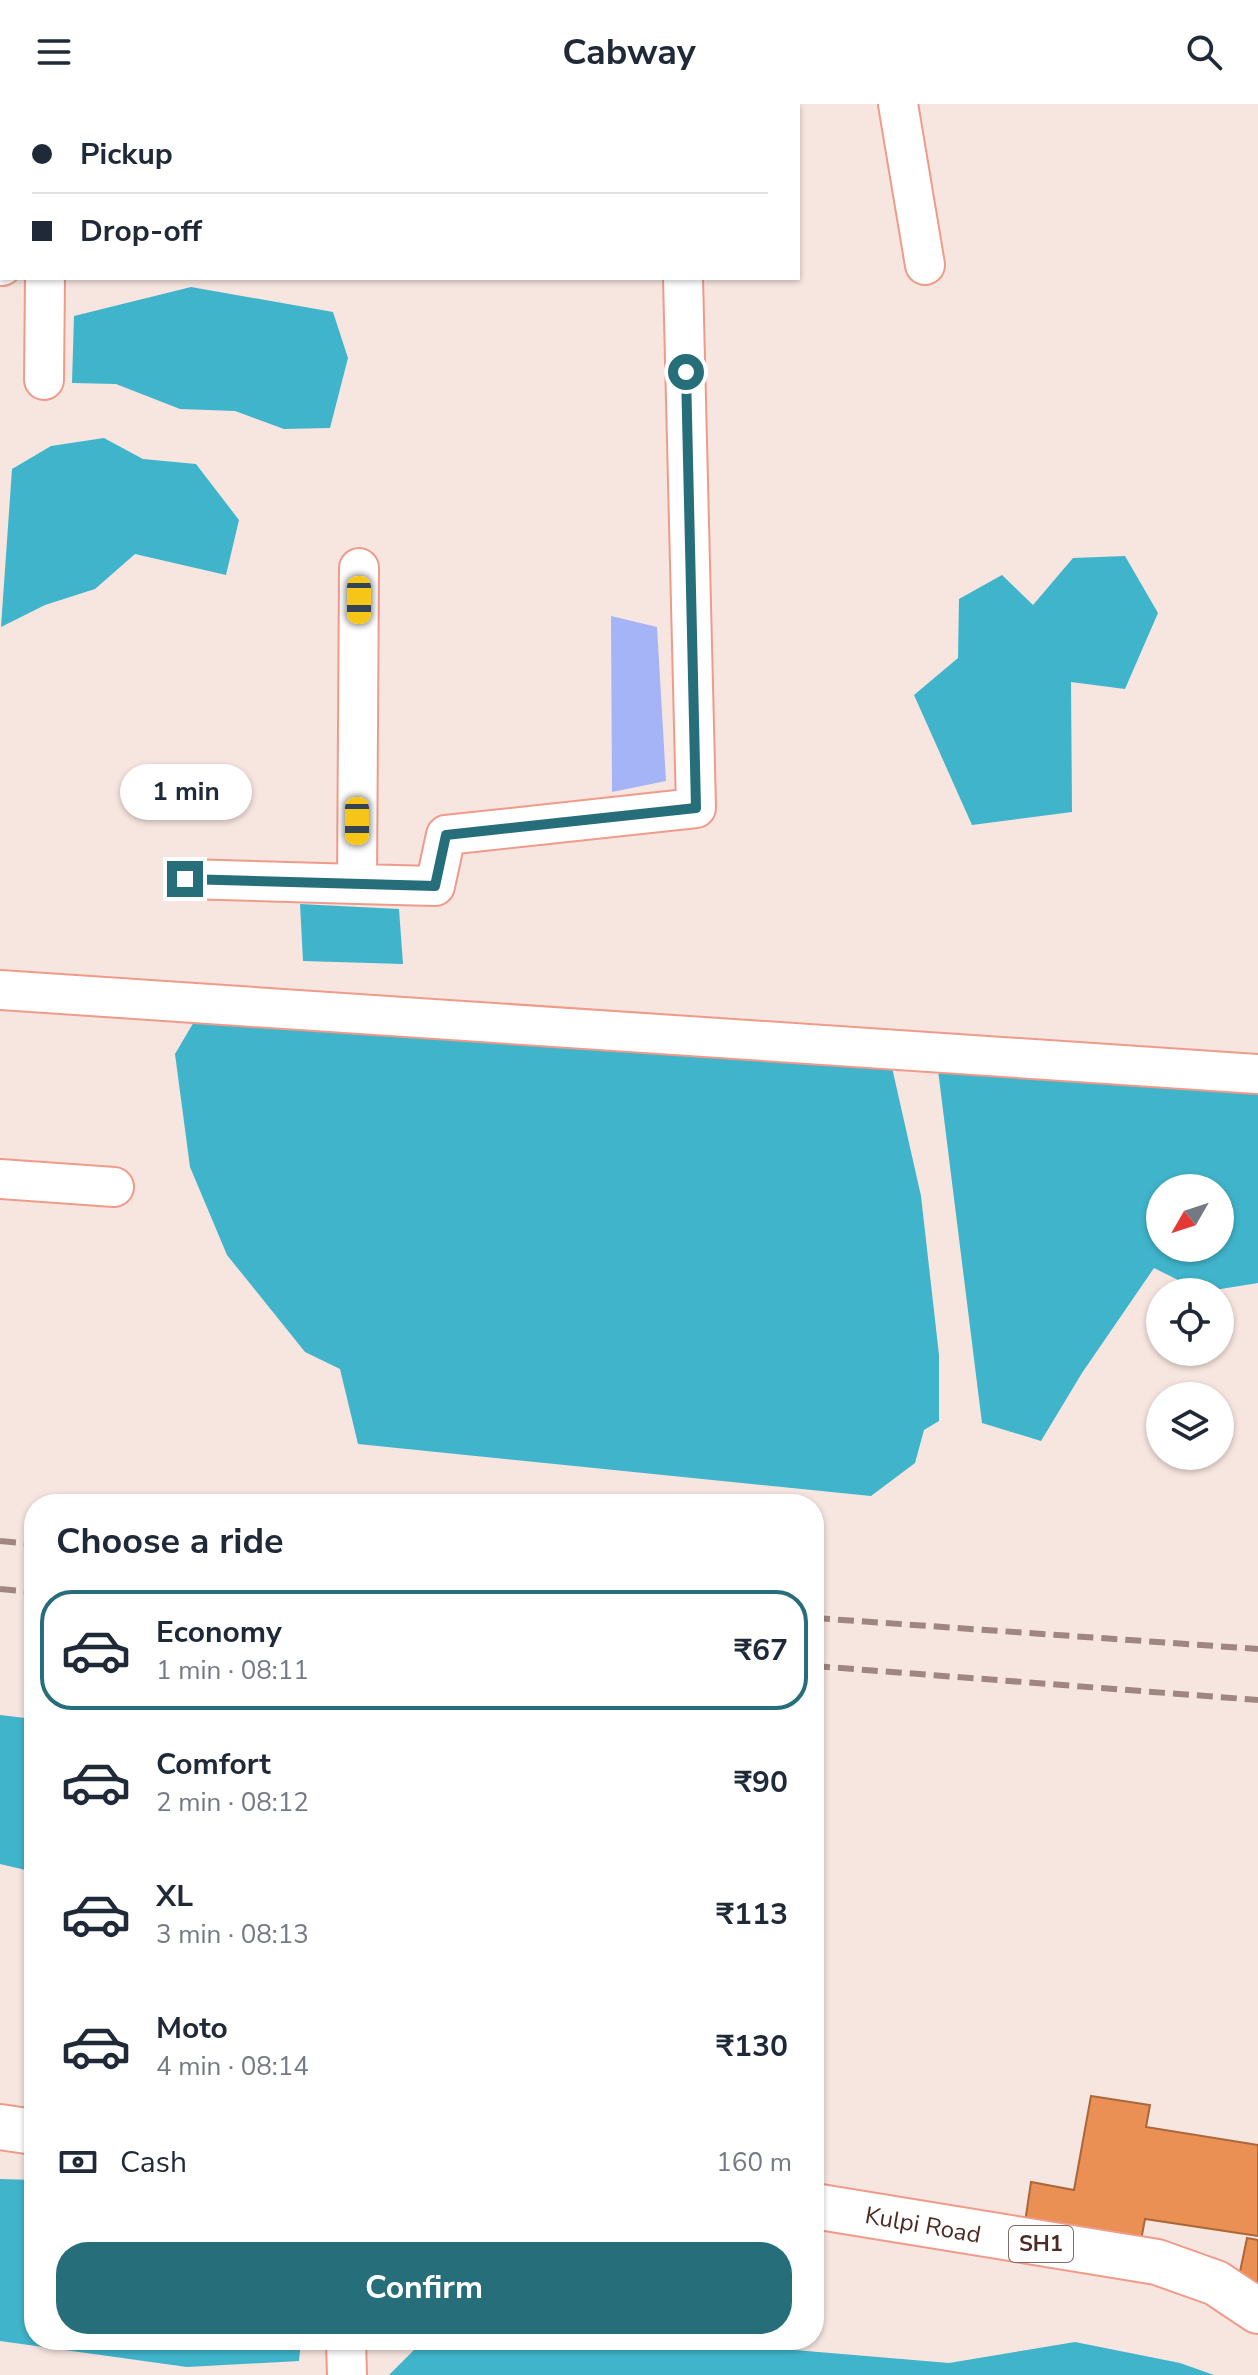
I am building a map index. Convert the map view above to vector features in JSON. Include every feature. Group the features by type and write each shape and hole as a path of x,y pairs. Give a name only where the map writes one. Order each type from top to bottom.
{"main road":[{"path":"0,2127 24,2131"},
{"name":"Kulpi Road","path":"824,2208 1157,2262 1216,2283 1258,2311"}],"street":[{"path":"898,104 925,265"},
{"path":"44,380 45,280"},
{"path":"185,879 435,886 446,835 696,808 683,280"},
{"path":"357,884 359,568"},
{"path":"0,990 1258,1074"},
{"path":"0,1179 114,1187"},
{"path":"346,2350 347,2375"}],"shaded area":[{"path":"191,287 333,312 348,358 330,428 284,429 235,411 180,409 116,384 72,383 74,316"},
{"path":"104,438 143,459 196,464 239,520 226,575 135,554 95,589 45,605 1,627 12,469 51,446"},
{"path":"1125,556 1158,613 1125,689 1071,682 1072,812 972,825 914,695 958,658 959,599 1002,575 1033,605 1073,558"},
{"path":"611,616 657,627 666,781 612,792"},
{"path":"300,904 399,909 403,964 303,961"},
{"path":"198,1015 891,1063 921,1196 939,1355 939,1421 924,1430 915,1463 871,1496 358,1444 340,1369 305,1352 227,1255 190,1167 175,1054"},
{"path":"937,1062 1258,1083 1258,1283 1234,1287 1234,1278 1174,1278 1154,1268 1082,1373 1041,1441 982,1423"},
{"path":"0,1715 24,1718 24,1870 0,1864"},
{"path":"0,2179 24,2180 24,2344 0,2341"},
{"path":"1075,2342 1180,2363 1214,2375 389,2375 414,2350 794,2350 949,2363"},
{"path":"65,2350 300,2350 299,2361 187,2367"}],"building":[{"path":"1091,2096 1150,2105 1146,2127 1258,2145 1258,2236 1145,2219 1138,2256 1023,2236 1031,2182 1074,2190"},
{"path":"1247,2238 1258,2240 1258,2305 1236,2291"}],"railway":[{"path":"0,1541 24,1543"},
{"path":"0,1589 24,1591"},
{"path":"824,1619 1258,1649"},
{"path":"824,1667 1258,1700"}],"route":[{"path":"185,879 435,886 446,835 696,808 686,372"}]}
